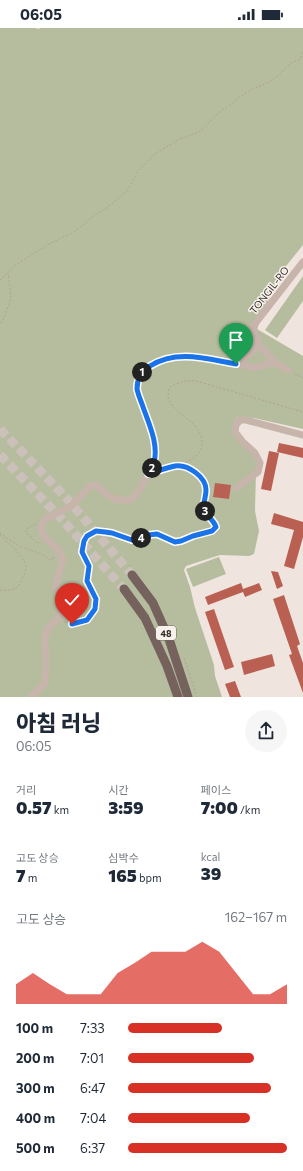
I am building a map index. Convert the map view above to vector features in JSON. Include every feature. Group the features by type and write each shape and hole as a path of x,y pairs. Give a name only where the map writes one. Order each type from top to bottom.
{"main road":[{"name":"48","path":"132,575 153,603 169,639 188,697"},
{"name":"48","path":"124,589 145,618 167,666 178,697"}],"street":[{"name":"TONGIL-RO","path":"259,345 254,331 254,325 303,262"},
{"path":"239,363 259,345 274,362 288,370"},
{"path":"31,697 45,683 45,637 49,627 58,619 61,612 56,584 63,559 58,549 45,538 41,530 42,525 45,519 71,506 90,486 94,485 101,488 109,496 117,500 130,500 139,490 154,464 155,448 153,437 137,389 142,370 158,361 172,357 184,356 239,363 244,366 257,367 274,362"},
{"path":"236,488 258,472 260,463 255,453 235,432 236,425 240,420 246,420 303,435"}],"path":[{"path":"0,280 28,256 72,233 92,217 108,207 127,191 139,170 156,153 180,139 198,132 208,125 219,112 240,97 269,82 279,75 291,63 301,59 303,50"},
{"path":"0,324 3,320 11,297 8,273"},
{"path":"288,370 303,378"},
{"path":"148,474 177,466 191,459 198,454 202,446 199,429 172,405 168,397 169,388 176,383 196,380 303,412"},
{"path":"58,619 72,624 83,622 87,620 95,609 96,599 87,581 89,566 82,552 84,541 87,536 96,531 112,533 132,540 157,534 175,542 212,531 216,527 215,523 204,510 206,490 204,481 195,472 177,466"},
{"path":"42,544 36,542 28,535 26,529 45,519"},
{"path":"0,534 24,548 43,554 50,560 53,559 54,553"},
{"path":"0,534 25,563 26,568 18,587 12,590 0,590"}],"green space":[{"path":"0,28 303,28 303,245 278,276 257,329 303,356 303,429 254,418 238,417 234,422 233,433 253,454 258,463 256,471 255,511 259,531 254,554 249,556 220,555 186,566 184,570 214,665 215,676 222,697 0,697"},
{"path":"303,276 303,301 277,338 265,330"},
{"path":"219,557 226,574 193,587 186,569"}],"building":[{"path":"279,443 303,448 303,458 277,452"},
{"path":"269,451 279,453 271,491 261,489"},
{"path":"215,483 231,485 229,499 213,497"},
{"path":"274,513 303,522 303,537 294,569 284,566 294,530 271,524"},
{"path":"271,571 278,572 283,586 277,589"},
{"path":"241,583 243,589 259,583 262,590 245,597 243,592 208,605 205,597"},
{"path":"284,595 300,644 297,646 303,663 303,693 289,655 292,654 273,599"},
{"path":"214,609 234,667 225,670 205,612"},
{"path":"272,654 275,666 244,675 241,662"},
{"path":"235,681 241,697 230,697 225,684"}],"tunnel":[{"path":"0,429 69,501 132,575"},
{"path":"0,455 58,515 124,589"}],"route":[{"path":"72,624 87,620 95,609 96,599 87,581 89,566 82,552 84,541 87,536 96,531 112,533 132,540 157,534 175,542 212,531 216,527 215,523 204,510 206,490 204,481 195,472 177,466 148,474 154,464 155,448 153,437 137,389 142,370 158,361 172,357 184,356 236,364"}]}
